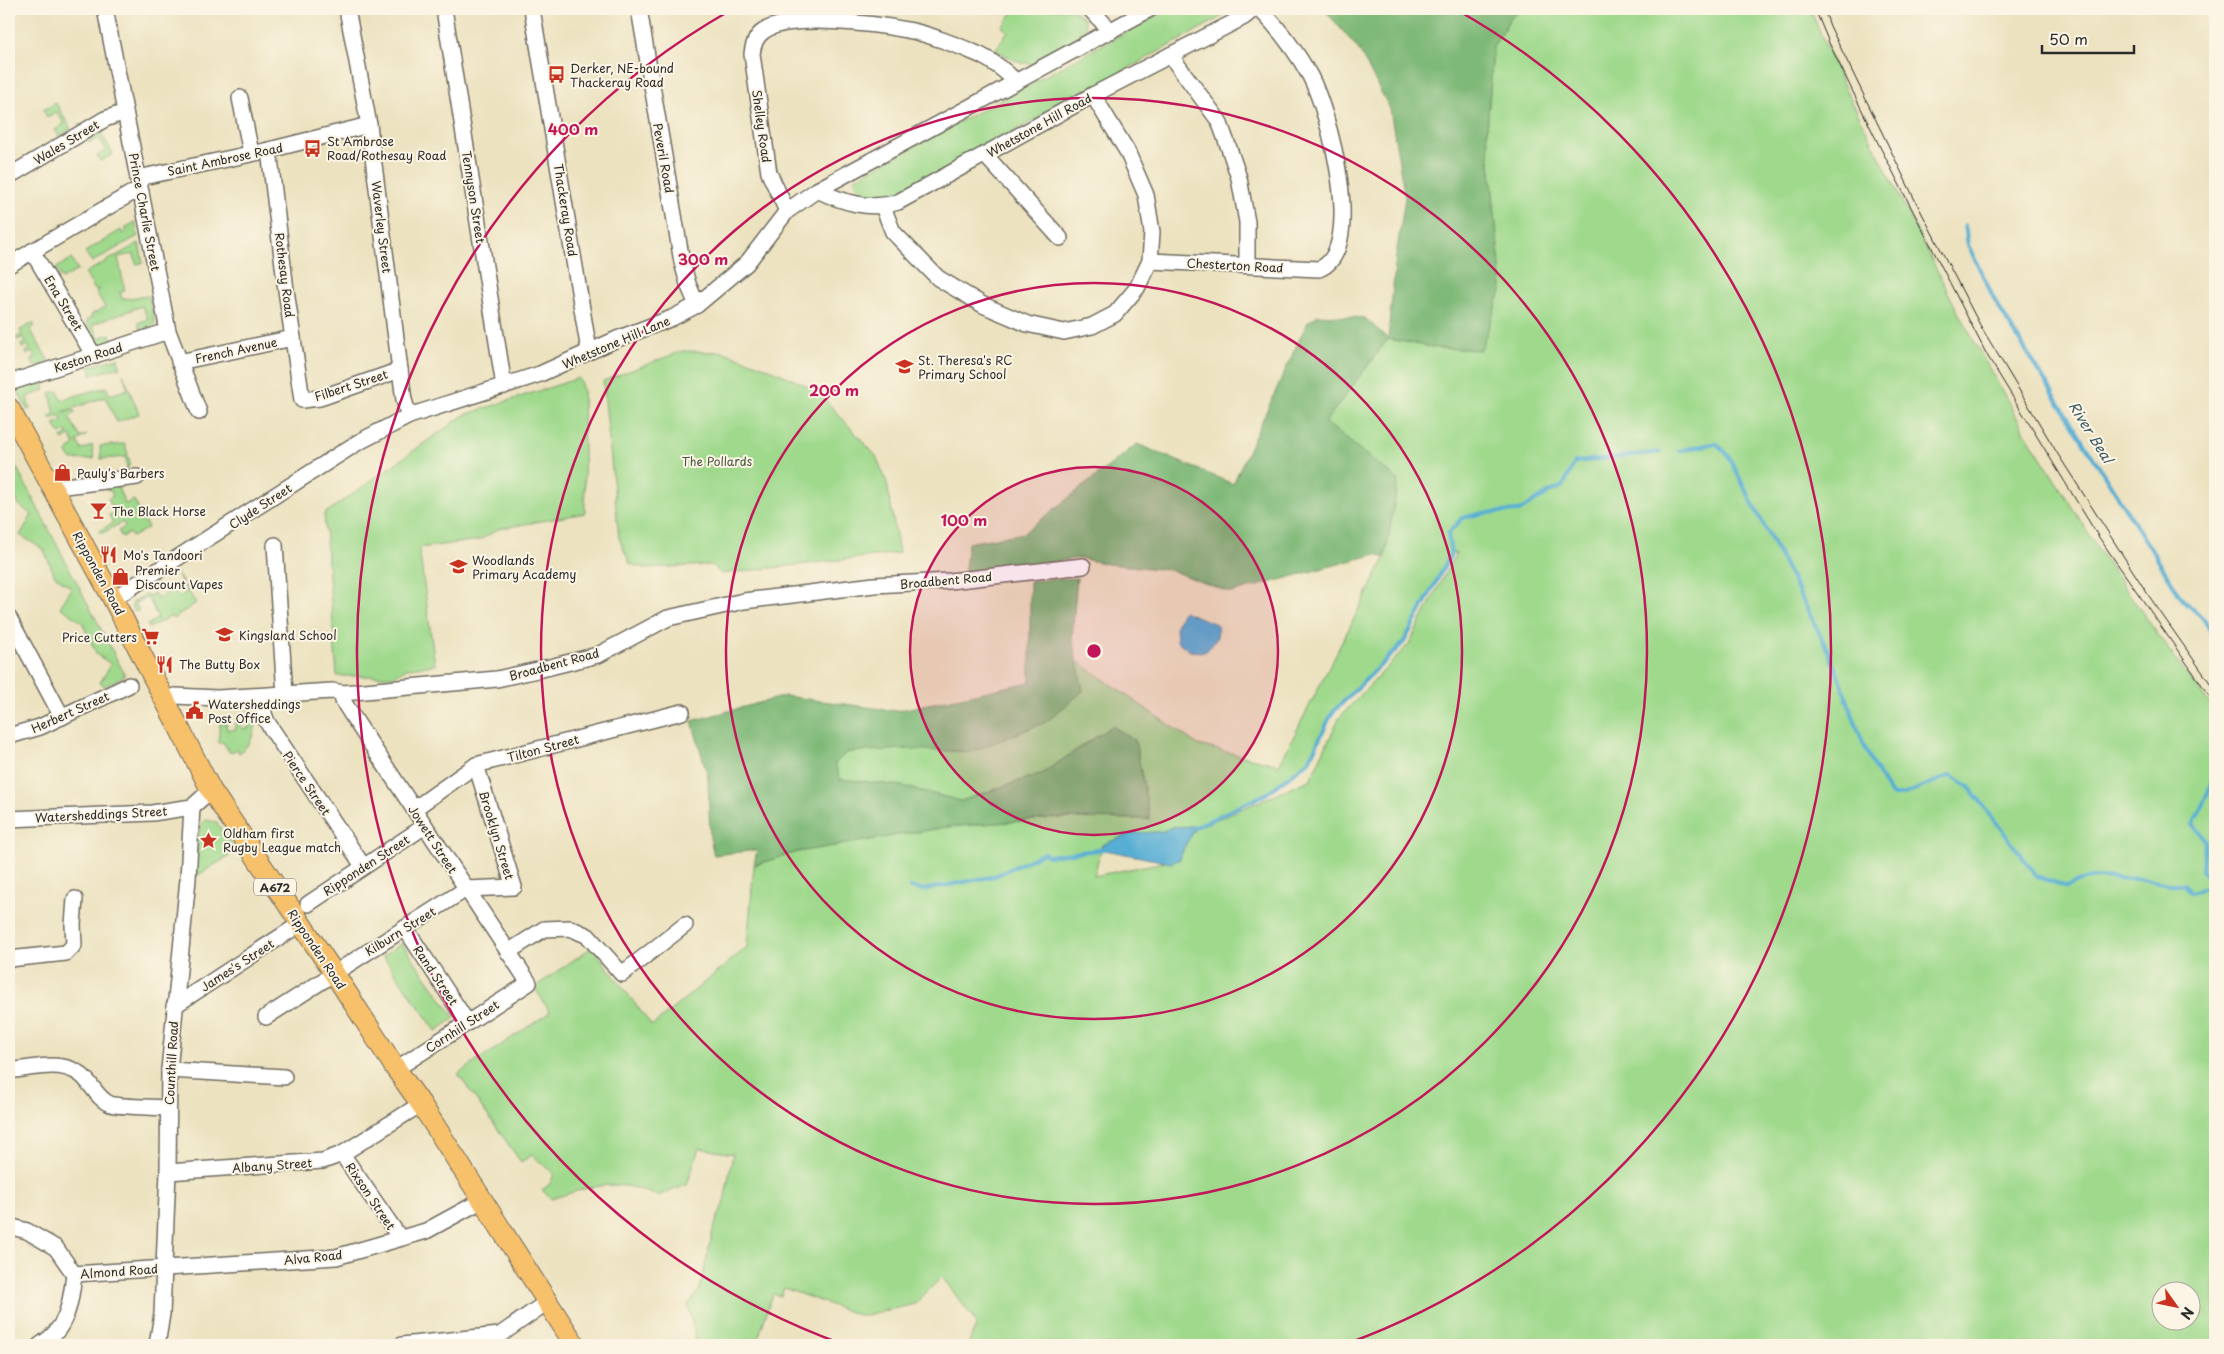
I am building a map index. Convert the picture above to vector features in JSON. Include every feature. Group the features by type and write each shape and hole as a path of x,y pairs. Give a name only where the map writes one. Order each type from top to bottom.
{"main road":[{"name":"Ripponden Road","path":"9,408 113,598 211,790 421,1104 481,1201 575,1345"}],"street":[{"name":"Prince Charlie Street","path":"105,9 168,331 199,412"},
{"name":"Waverley Street","path":"347,9 369,125 404,400 409,416"},
{"name":"Tennyson Street","path":"444,9 504,386"},
{"name":"Thackeray Road","path":"532,9 589,351"},
{"name":"Peveril Road","path":"639,9 682,262 688,284 697,305"},
{"path":"1090,9 1111,31"},
{"path":"787,211 817,190 1150,9"},
{"name":"Whetstone Hill Road","path":"817,190 840,201 882,206 898,202 1093,95 1244,17 1254,9"},
{"name":"Chesterton Road","path":"1150,261 1319,269 1326,266 1333,258 1338,247 1341,221 1340,178 1334,145 1324,110 1310,76 1280,31 1260,9"},
{"path":"835,15 908,30 978,54 998,64 1016,82"},
{"name":"Shelley Road","path":"787,211 769,173 752,54 757,38 764,30 776,26 823,20 835,15"},
{"path":"1170,55 1219,120 1239,178 1246,222 1247,265"},
{"path":"882,206 893,232 938,278 983,305 1027,324 1064,332 1092,326 1115,314 1137,288 1150,261 1152,232 1146,195 1127,151 1093,95"},
{"path":"240,98 251,153"},
{"name":"Wales Street","path":"9,176 105,119 124,112"},
{"name":"Saint Ambrose Road","path":"9,265 130,194 139,185 251,153 369,125"},
{"name":"Rothesay Road","path":"269,150 302,400"},
{"path":"985,155 1060,238"},
{"name":"Whetstone Hill Lane","path":"409,416 540,374 589,351 672,318 697,305 747,263 787,211"},
{"name":"Ena Street","path":"32,251 94,356"},
{"name":"Keston Road","path":"9,383 168,331"},
{"name":"French Avenue","path":"179,362 293,338"},
{"name":"Filbert Street","path":"302,400 320,398 400,370"},
{"name":"Clyde Street","path":"113,598 350,448 409,416"},
{"path":"54,492 65,486 137,477"},
{"path":"275,545 285,694"},
{"name":"Broadbent Road","path":"166,700 175,696 218,698 332,691 343,693 497,679 598,655 668,618 744,601 874,585 950,580 1083,566"},
{"path":"9,618 62,717"},
{"name":"Herbert Street","path":"9,736 40,727 129,685"},
{"name":"Jowett Street","path":"343,693 343,701 529,983"},
{"name":"Pierce Street","path":"263,696 264,714 267,722 363,866"},
{"name":"Tilton Street","path":"414,809 476,765 682,712"},
{"name":"Brooklyn Street","path":"466,890 514,887 476,765"},
{"path":"192,807 211,790"},
{"name":"Watersheddings Street","path":"9,819 152,813 192,807"},
{"name":"Counthill Road","path":"157,1345 162,1314 168,1172 169,1070 188,879 192,807"},
{"name":"Ripponden Street","path":"308,904 425,826"},
{"name":"Kilburn Street","path":"266,1017 466,890"},
{"path":"9,959 66,953 74,945 75,899"},
{"name":"James's Street","path":"174,1006 300,924"},
{"path":"508,952 544,929 570,928 588,936 622,974 685,925"},
{"name":"Rand Street","path":"405,928 467,1022"},
{"name":"Cornhill Street","path":"396,1069 529,983"},
{"path":"9,1071 55,1066 70,1067 87,1080 98,1095 110,1104 168,1108"},
{"path":"169,1070 284,1077"},
{"name":"Albany Street","path":"168,1172 323,1162 342,1154 421,1104"},
{"name":"Rixson Street","path":"342,1154 400,1238"},
{"name":"Alva Road","path":"164,1268 336,1257 426,1231 481,1201"},
{"path":"9,1226 27,1231 56,1248 74,1274 70,1307 52,1338 40,1345"},
{"name":"Almond Road","path":"74,1274 164,1268"},
{"path":"402,1345 500,1335 547,1302"}],"green space":[{"path":"1015,9 1071,9 1084,18 1086,28 1081,36 1032,64 1021,63 995,50 1008,31 1002,27"},
{"path":"1169,9 1225,9 1223,16 897,196 881,198 861,195 854,179"},
{"path":"1324,9 1522,9 1510,18 1493,47 1487,132 1502,288 1481,350 1438,348 1388,339 1396,256 1405,198 1390,109 1359,50"},
{"path":"1522,9 1810,9 1839,76 1960,316 2025,432 2102,555 2175,659 2215,711 2215,1345 968,1345 977,1323 942,1277 915,1304 861,1316 784,1288 781,1296 773,1294 756,1345 697,1345 688,1305 700,1289 713,1230 724,1202 733,1154 699,1148 687,1185 657,1196 642,1190 616,1185 592,1187 551,1199 542,1190 550,1184 554,1174 532,1155 521,1162 458,1074 550,1012 536,990 538,985 592,947 652,1026 747,947 754,865 797,852 947,827 1056,818 1150,819 1112,726 1043,773 961,801 901,786 840,779 834,763 847,752 906,749 1083,691 1077,661 1198,745 1279,765 1385,558 1398,480 1324,423 1388,339 1438,348 1481,349 1502,288 1487,132 1493,47 1510,18","holes":["1456,553 1409,644 1339,718 1310,780 1196,828 1184,847 1180,859 1094,876 1102,845 1133,833 1160,832 1173,827 1197,826 1266,794 1309,761 1332,713 1403,643 1451,554"]},
{"path":"56,103 71,129 59,136 55,130 64,124 57,112 47,117 43,110"},
{"path":"100,131 113,154 100,161 97,156 106,150 99,138 89,143 87,139"},
{"path":"135,222 138,236 92,262 85,252 121,230 123,234 127,231 125,228"},
{"path":"139,243 143,263 136,264 134,254 118,257 125,291 120,292 122,299 149,296 155,324 141,330 138,323 148,319 142,306 93,324 98,338 110,334 112,341 100,346 86,321 92,317 91,315 105,307 96,292 99,289 95,290 85,273"},
{"path":"71,259 78,270 62,279 56,268"},
{"path":"1318,315 1365,318 1388,339 1325,422 1398,480 1385,558 1376,554 1231,593 1170,570 1108,564 1079,558 964,576 968,543 1024,533 1137,444 1233,484 1307,323"},
{"path":"33,323 35,326 30,329 48,360 45,364 35,367 31,360 35,358 32,352 27,355 26,352 30,349 28,345 22,348 21,345 26,342 24,337 18,340 16,338 22,335 20,330"},
{"name":"The Pollards","path":"682,351 724,352 768,368 816,390 876,456 887,483 899,553 721,574 712,565 644,568 630,564 619,538 603,381"},
{"path":"118,358 120,367 92,375 89,366"},
{"path":"123,374 139,414 117,422 105,397 63,412 74,410 75,413 69,417 80,437 87,435 77,441 82,450 92,445 94,459 72,460 67,453 75,445 70,436 63,440 61,438 68,434 66,431 60,434 54,424 62,420 60,415 51,419 49,416 55,414 50,393 58,391 61,400 106,387 110,395 128,389"},
{"name":"Woodlands Primary Academy","path":"579,378 583,391 585,513 498,529 480,540 419,548 435,665 407,668 394,676 337,676 324,514 464,415"},
{"path":"42,381 45,390 27,397 30,409 27,410 18,391 21,388"},
{"path":"125,444 130,463 127,470 126,457 101,459 100,446"},
{"path":"9,453 125,675 105,686 100,683 111,664 97,655 82,622 60,607 72,588 55,576 44,550 20,535 32,515 19,505 9,486"},
{"path":"117,485 125,504 134,500 148,528 132,537 129,533 122,537 118,531 125,527 123,522 101,534 99,531 113,523 109,515 115,512 108,499 113,496 110,490 107,491 106,488"},
{"path":"176,572 196,603 173,619 171,616 149,628 147,625 158,618 150,601 146,597 135,603 139,610 135,612 132,606 134,601 146,594 148,597 154,593 158,599 174,589 179,597 187,592"},
{"path":"1077,578 1072,637 1083,691 1046,722 971,752 906,749 847,752 835,764 840,779 901,786 961,801 1043,773 1112,726 1135,740 1150,819 1056,818 947,827 797,852 754,865 757,850 714,855 710,838 708,777 692,721 785,696 896,711 1030,682 1030,581"},
{"path":"249,709 257,709 254,733 244,749 239,753 237,749 230,753 223,742 218,743 220,723 226,723 227,730 236,729 236,722 242,722 242,729 249,728"},
{"path":"206,820 216,822 237,851 195,877 198,838 202,824"},
{"path":"402,943 455,1018 436,1031 383,956"}],"water":[{"path":"1183,611 1216,624 1218,632 1216,640 1205,652 1190,651 1177,641 1176,626"},
{"path":"1197,826 1184,847 1180,859 1171,863 1100,849 1102,845 1133,833 1160,832 1173,827"}],"waterway":[{"name":"River Beal","path":"1965,225 1968,245 1996,303 2183,600 2205,620 2215,642"},
{"path":"1679,451 1716,443 1728,455 1827,649 1871,761 1892,795 1902,795 1951,775 1969,787 2037,876 2067,887 2087,878 2143,879 2169,884 2184,884 2190,892 2215,886"},
{"path":"1193,828 1266,794 1309,761 1332,713 1404,642 1451,554 1448,534 1462,518 1484,513 1519,511 1563,486 1575,462 1660,452"},
{"name":"River Beal","path":"2215,768 2209,791 2193,825 2205,840 2203,870 2208,878 2215,879"},
{"path":"910,887 923,890 995,876 1044,853 1048,856 1105,849"}],"tram line":[{"path":"1815,9 1830,45 1877,141 1987,355 2098,536 2215,704"},
{"path":"1824,9 1830,26 1915,200 1980,325 2059,456 2149,596 2215,690"}],"place":[{"name":"Derker, NE-bound Thackeray Road","path":"556,75"},
{"name":"St Ambrose Road/Rothesay Road","path":"313,148"},
{"name":"St. Theresa's RC Primary School","path":"904,367"},
{"name":"Pauly's Barbers","path":"63,473"},
{"name":"The Black Horse","path":"98,511"},
{"name":"Mo's Tandoori","path":"109,555"},
{"name":"Woodlands Primary Academy","path":"458,567"},
{"name":"Premier Discount Vapes","path":"121,577"},
{"name":"Kingsland School","path":"225,635"},
{"name":"Price Cutters","path":"151,637"},
{"name":"The Butty Box","path":"165,664"},
{"name":"Watersheddings Post Office","path":"194,711"},
{"name":"Oldham first Rugby League match","path":"209,840"}]}
